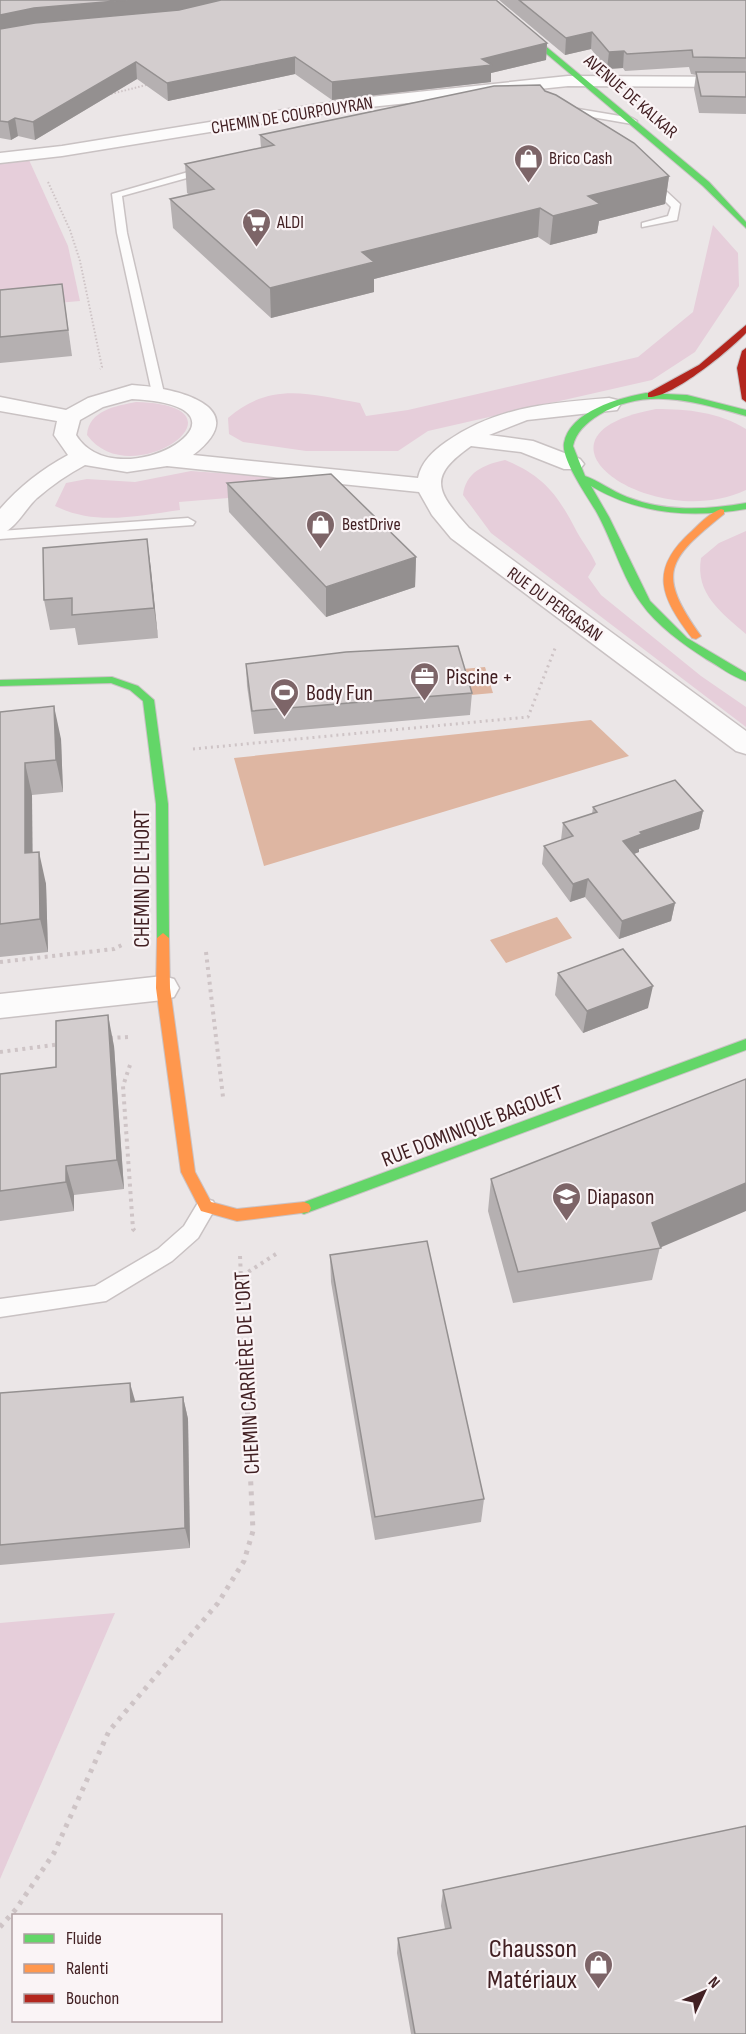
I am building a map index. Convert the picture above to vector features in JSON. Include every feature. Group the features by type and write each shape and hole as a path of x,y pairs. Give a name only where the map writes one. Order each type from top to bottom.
{"street":[{"name":"AVENUE DE KALKAR","path":"486,0 706,184 746,226"},
{"name":"CHEMIN DE COURPOUYRAN","path":"0,158 351,104 584,80 746,82"},
{"path":"60,415 66,439 73,448 84,456 121,465 168,459 429,486 430,472 442,457 484,425 516,415 609,405 646,397 685,379 718,357 746,328"},
{"path":"746,351 742,357 741,381 746,399"},
{"path":"0,404 60,415 106,397 132,392 158,393 181,399 198,409 205,420 204,432 196,444 168,459"},
{"path":"646,397 704,399 746,413"},
{"path":"609,405 588,416 573,430 568,446 577,470 608,524 635,587 652,614 674,634 746,678"},
{"path":"464,438 525,446 577,470 616,498 654,510 688,514 721,512 746,506"},
{"path":"196,444 257,454 345,463 388,463 442,457"},
{"path":"0,527 6,517 47,477 84,456"},
{"name":"RUE DU PERGASAN","path":"429,486 438,507 460,533 746,745"},
{"path":"721,512 675,550 664,576 671,602 684,621 724,665"},
{"name":"CHEMIN DE L'HORT","path":"0,683 112,680 134,687 148,700 162,804 162,988 188,1172 206,1207"},
{"path":"0,1006 162,988"},
{"name":"RUE DOMINIQUE BAGOUET","path":"206,1207 237,1215 312,1207 746,1044"}],"lane":[{"path":"552,107 632,121"},
{"path":"558,118 568,123"},
{"path":"158,393 122,233 117,194 219,167"},
{"path":"639,170 675,206 673,218 646,225"},
{"path":"0,535 188,522"},
{"path":"0,1308 99,1295 156,1260 190,1232 206,1207"}],"path":[{"path":"107,94 151,84"},
{"path":"35,154 70,230 80,261 102,367 60,415"},
{"path":"156,752 528,717 557,642"},
{"path":"194,749 196,760"},
{"path":"205,941 224,1108"},
{"path":"0,962 114,949 126,943"},
{"path":"105,1039 128,1036 129,1044"},
{"path":"0,1052 70,1043"},
{"path":"132,1060 123,1086 134,1229 156,1260"},
{"name":"CHEMIN CARRIÈRE DE L'ORT","path":"0,1927 16,1909 54,1852 109,1731 218,1603 244,1561 253,1531 242,1276 237,1215"},
{"path":"242,1276 281,1250"}],"shaded area":[{"path":"29,160 68,246 80,301 0,308 0,162"},
{"path":"713,225 738,253 739,286 695,352 652,380 428,431 398,451 306,451 243,442 229,434 228,418 244,406 275,395 307,394 360,403 366,416 408,410 638,357 693,312"},
{"path":"136,402 171,407 186,417 186,430 174,442 154,452 131,456 107,451 87,435 89,427 98,415 112,408"},
{"path":"656,409 714,415 746,429 746,490 709,500 672,500 638,491 611,476 596,458 595,439 614,422"},
{"path":"505,460 540,480 556,497 592,555 596,564 588,577 601,595 701,676 746,707 746,727 491,533 463,495 472,475 483,467"},
{"path":"191,471 340,482 339,489 179,502 180,510 131,517 86,516 55,506 66,483 87,479 135,482"},
{"path":"746,531 746,634 712,601 702,582 700,571 701,558 719,543"},
{"path":"485,667 493,693 471,695 463,669"},
{"path":"591,720 629,756 264,866 234,758"},
{"path":"557,917 572,938 506,963 490,940"},
{"path":"115,1613 0,1879 0,1623"}],"building":[{"path":"0,0 128,0 34,8 0,15"},
{"path":"221,0 496,0 547,43 482,59 492,65 332,82 295,57 167,83 136,62 33,122 15,118 8,122 0,121 0,29 35,23 179,10"},
{"path":"519,0 746,0 746,58 693,57 692,50 627,54 624,51 609,52 592,32 566,38"},
{"path":"696,72 746,72 746,97 701,96"},
{"path":"540,85 545,91 556,95 634,143 669,176 588,196 600,204 553,216 540,208 362,252 374,262 270,288 170,199 214,189 185,164 274,145 260,135 494,86"},
{"path":"62,284 68,330 0,337 0,290"},
{"path":"331,474 416,557 326,587 227,483"},
{"path":"147,539 154,608 72,615 72,598 44,600 43,548"},
{"path":"458,646 472,693 252,711 246,664 346,652"},
{"path":"54,706 56,760 25,763 25,853 39,852 40,919 0,924 0,712"},
{"path":"675,780 703,811 640,832 642,834 623,841 675,903 622,921 588,879 573,884 544,846 573,836 563,823 597,812 593,807"},
{"path":"623,949 653,986 587,1011 558,973"},
{"path":"108,1015 117,1160 66,1166 66,1182 0,1191 0,1074 56,1067 56,1021"},
{"path":"746,1079 746,1183 652,1223 661,1248 518,1272 491,1179"},
{"path":"427,1241 484,1499 375,1517 330,1255"},
{"path":"130,1383 131,1402 183,1397 185,1528 0,1545 0,1393"},
{"name":"Chausson Matériaux","path":"746,1826 746,2034 415,2034 398,1938 451,1928 443,1890"}],"traffic: fast":[{"path":"486,0 706,184 746,226"},
{"path":"746,413 687,397 646,396 607,406 589,417 578,426 568,446 576,469 604,517 645,602 683,640 746,678"},
{"path":"585,479 623,499 662,509 703,511 746,506"},
{"path":"0,683 112,680 134,688 148,700 162,804 163,938"},
{"path":"304,1208 746,1044"}],"traffic: slow":[{"path":"696,636 680,615 671,598 667,582 669,568 676,554 687,541 721,512"},
{"path":"163,938 163,988 188,1172 206,1207 237,1215 304,1208"}],"traffic: jam":[{"path":"651,395 702,366 725,349 746,328"},
{"path":"746,351 741,368 746,399"}],"place":[{"name":"Brico Cash","path":"528,184"},
{"name":"ALDI","path":"256,248"},
{"name":"BestDrive","path":"321,550"},
{"name":"Piscine +","path":"425,702"},
{"name":"Body Fun","path":"285,718"},
{"name":"Diapason","path":"566,1222"},
{"name":"Chausson Matériaux","path":"598,1990"}]}
